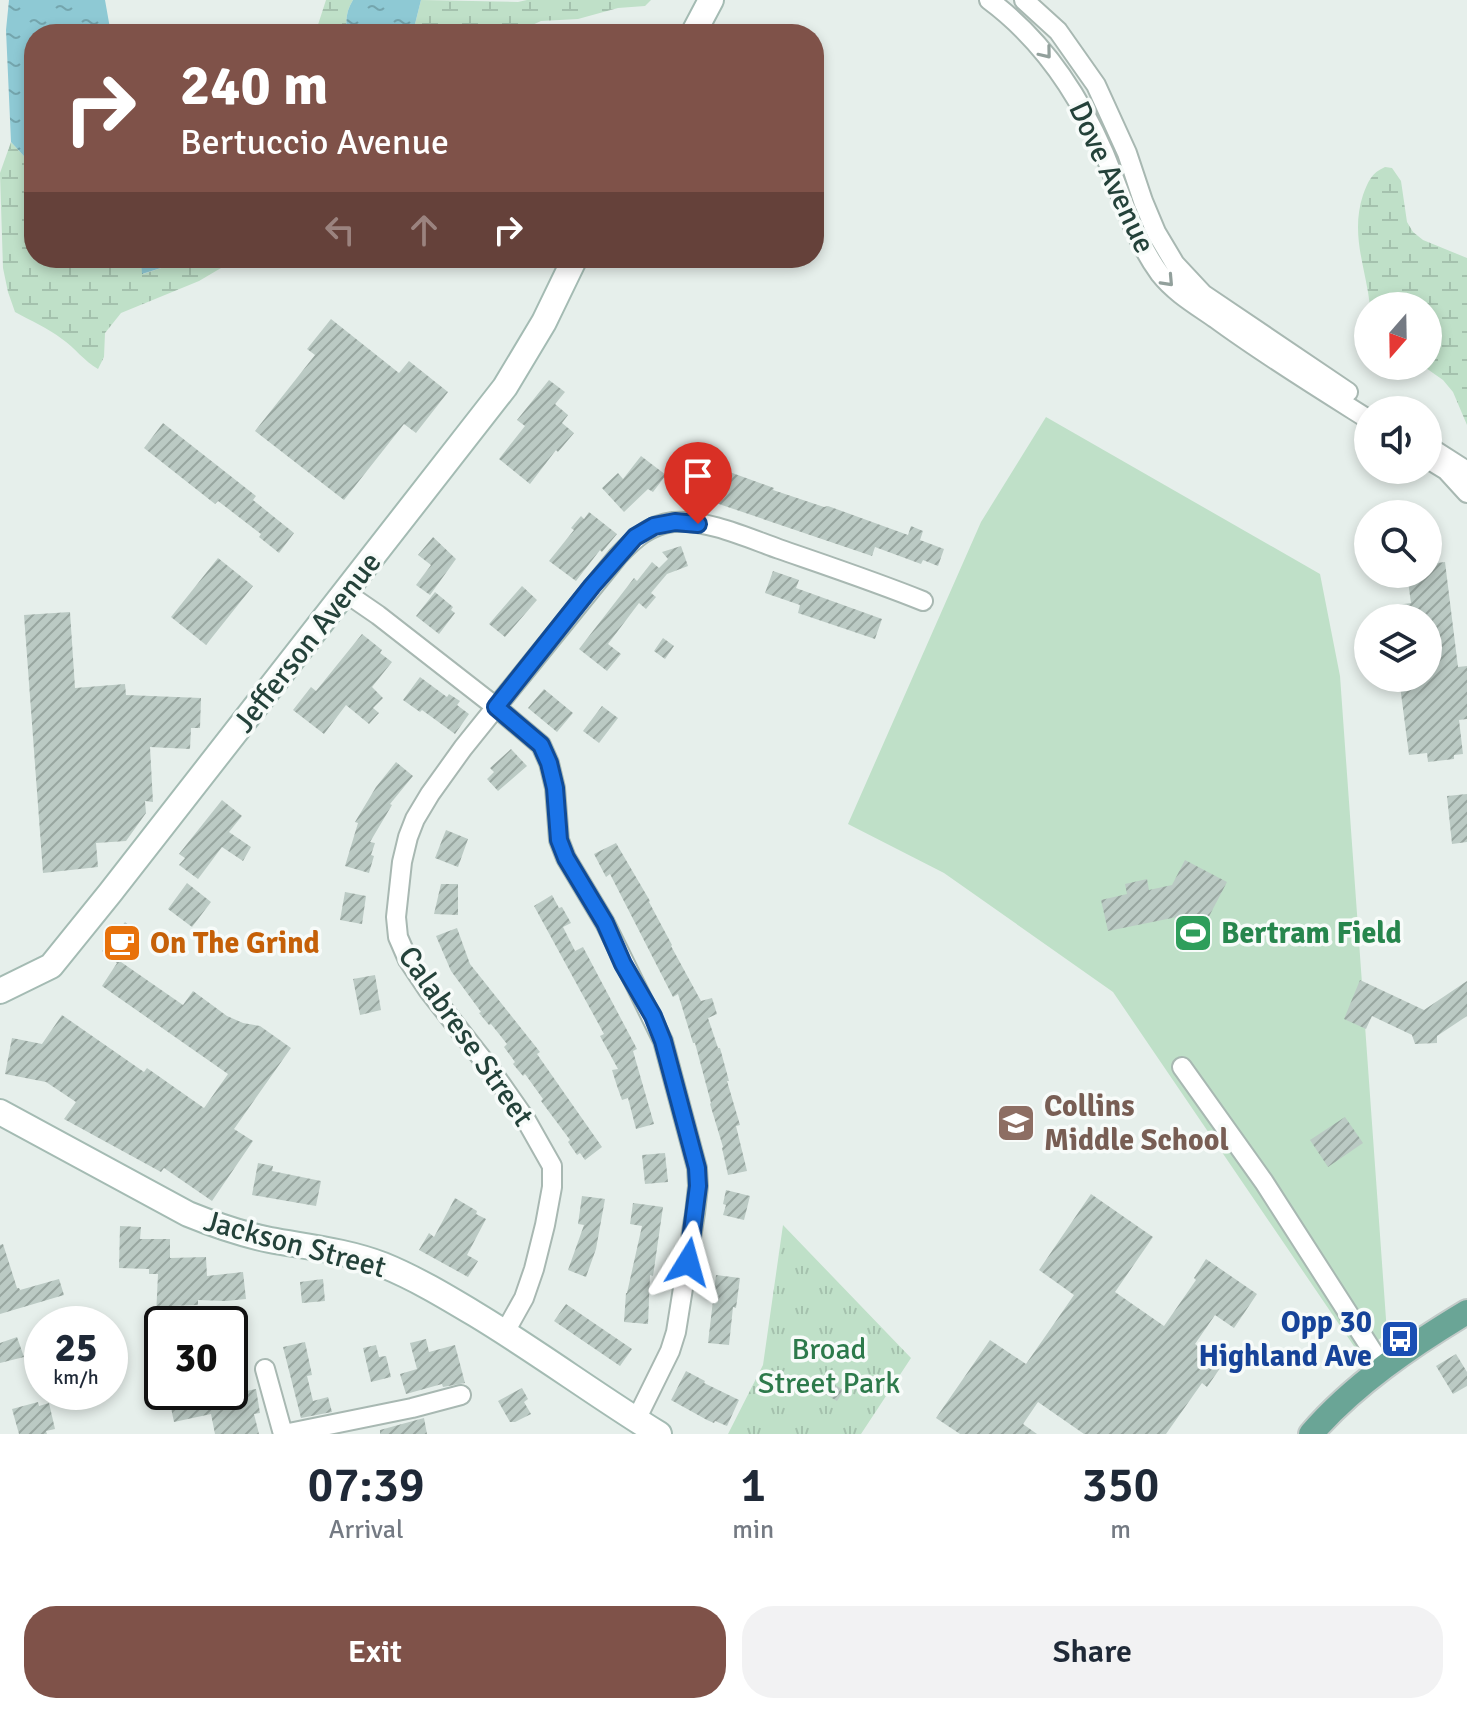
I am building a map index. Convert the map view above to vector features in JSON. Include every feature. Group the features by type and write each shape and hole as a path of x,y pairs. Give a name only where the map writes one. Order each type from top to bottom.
{"main road":[{"path":"698,24 711,0"},
{"name":"Jefferson Avenue","path":"0,991 51,966 110,893 505,387 526,355 570,268"},
{"name":"Jackson Street","path":"2,1112 188,1214 216,1226 383,1265 443,1295 505,1332 659,1434"},
{"path":"1311,1434 1345,1400 1384,1369 1467,1312"}],"street":[{"name":"Dove Avenue","path":"989,0 1009,15 1049,56 1084,110 1142,248 1162,276 1184,297 1240,337 1354,410"},
{"name":"Dove Avenue","path":"1024,0 1058,31 1096,85 1127,153 1156,232 1175,264 1203,294 1354,396"},
{"path":"1442,455 1467,471"},
{"path":"1442,468 1467,493"},
{"name":"Calabrese Street","path":"505,1332 524,1298 534,1269 552,1187 552,1166 491,1070 428,990 408,960 398,937 396,917 402,862 415,819 438,782 618,556 635,537 654,526 675,522 729,532 923,601"},
{"path":"346,593 401,632 541,745 555,788 559,840 566,858 605,923 663,1041 697,1168 698,1186 676,1332 670,1351 636,1420"},
{"path":"1182,1067 1264,1182 1384,1369"},
{"path":"265,1369 284,1434 461,1395"}],"green space":[{"path":"326,0 353,0 347,24 318,24"},
{"path":"421,0 651,0 645,6 535,24 415,24"},
{"path":"11,142 24,156 24,268 142,268 143,274 161,268 221,268 199,281 121,313 105,333 104,357 98,369 57,335 15,312 3,268 0,173"},
{"path":"1385,167 1392,168 1401,181 1407,222 1413,232 1423,240 1467,258 1467,425 1453,392 1442,379 1442,292 1367,292 1358,224 1363,195 1376,172"},
{"name":"Bertram Field","path":"1046,417 1320,574 1340,676 1387,1333 1360,1355 1113,992 944,873 848,824 981,522"},
{"name":"Broad Street Park","path":"783,1225 911,1358 861,1434 728,1434 763,1365"}],"water":[{"path":"9,0 105,0 109,24 24,24 24,156 11,142 6,30"},
{"path":"353,0 421,0 415,24 347,24"},
{"path":"142,268 161,268 142,274"}],"building":[{"path":"331,319 399,373 409,361 448,392 416,433 404,424 344,500 255,431 315,355 307,349"},
{"path":"549,380 565,392 555,404 568,415 562,423 574,433 558,452 556,450 530,484 499,459 525,426 517,420"},
{"path":"163,423 256,496 253,500 294,533 279,553 259,537 261,534 218,501 215,504 144,448"},
{"path":"641,456 666,475 653,492 648,489 624,512 602,488 618,473 623,479"},
{"path":"724,470 773,490 908,535 911,526 923,531 920,540 944,549 938,566 923,560 921,564 875,547 872,556 713,502"},
{"path":"589,512 617,534 576,581 549,561 574,530 571,528"},
{"path":"433,537 456,559 430,595 416,585 431,565 418,555"},
{"path":"681,546 688,566 667,574 651,593 656,597 646,609 639,603 608,644 621,654 607,671 579,649 634,578 637,581 652,562 659,568 668,559 662,552"},
{"path":"218,558 253,586 206,645 171,617"},
{"path":"1442,562 1445,562 1458,667 1467,666 1467,719 1459,720 1463,754 1454,755 1454,759 1428,762 1427,753 1409,755 1401,692 1442,692 1442,604 1404,604 1411,603 1409,588 1442,588"},
{"path":"773,571 799,580 796,588 882,619 875,639 798,613 800,605 765,593"},
{"path":"522,586 537,600 505,637 489,624"},
{"path":"435,592 453,607 451,610 455,613 439,634 416,616"},
{"path":"70,612 75,688 125,684 126,695 201,698 200,728 191,728 190,749 150,747 153,802 145,801 146,813 126,841 96,843 98,867 43,873 24,615"},
{"path":"362,634 392,662 372,687 383,698 373,708 379,713 369,724 346,705 324,734 293,710 311,687 316,691"},
{"path":"663,638 674,646 665,659 654,651"},
{"path":"420,677 447,697 449,694 460,701 457,705 469,714 455,734 403,700"},
{"path":"544,689 573,713 557,732 528,708"},
{"path":"602,706 618,718 599,743 583,731"},
{"path":"511,749 527,766 498,791 487,779 494,772 490,768"},
{"path":"396,762 413,776 390,804 370,842 375,843 369,873 345,866 358,823 355,822 376,787"},
{"path":"1467,794 1467,842 1452,844 1447,796"},
{"path":"222,800 242,816 229,832 251,847 243,861 222,847 198,879 179,865 185,858 179,854"},
{"path":"446,830 468,839 458,867 435,858"},
{"path":"616,843 650,901 701,1001 712,998 717,1014 708,1018 729,1081 747,1171 728,1175 695,1043 678,994 673,997 610,874 606,877 594,854"},
{"path":"1185,860 1227,882 1203,928 1182,916 1108,931 1101,900 1127,894 1125,884 1147,879 1149,890 1172,885"},
{"path":"187,883 211,902 192,927 168,909"},
{"path":"441,884 458,884 458,915 434,914"},
{"path":"345,892 366,896 362,924 340,920"},
{"path":"552,895 571,923 563,927 575,951 583,947 637,1049 633,1051 654,1124 636,1129 628,1098 622,1100 612,1070 618,1069 600,1036 604,1034 534,906"},
{"path":"125,922 141,935 121,962 183,1005 193,991 227,1016 260,1026 291,1048 234,1129 253,1141 212,1201 164,1168 161,1172 64,1119 76,1102 46,1082 5,1074 12,1038 42,1044 62,1015 144,1072 147,1068 204,1108 228,1074 102,986 117,963 102,951"},
{"path":"457,928 470,964 540,1052 537,1054 602,1147 585,1160 580,1153 577,1155 568,1142 570,1140 541,1101 543,1099 525,1074 523,1076 513,1064 515,1062 504,1047 507,1044 479,1013 451,971 436,936"},
{"path":"375,975 381,1010 360,1015 353,979"},
{"path":"1360,980 1424,1010 1467,981 1467,1016 1437,1036 1437,1043 1415,1044 1412,1035 1372,1016 1366,1029 1344,1019"},
{"path":"1345,1117 1363,1143 1328,1167 1310,1140"},
{"path":"665,1153 668,1182 645,1184 642,1155"},
{"path":"258,1163 273,1166 272,1171 321,1181 316,1206 252,1195"},
{"path":"726,1190 750,1196 744,1220 723,1215"},
{"path":"1091,1194 1153,1237 1115,1292 1164,1326 1196,1280 1194,1278 1206,1259 1257,1294 1234,1328 1215,1315 1195,1344 1223,1364 1207,1387 1202,1383 1166,1434 1084,1434 1038,1402 1023,1424 1037,1434 960,1434 936,1418 990,1340 1026,1364 1074,1295 1039,1270"},
{"path":"582,1196 605,1199 596,1249 586,1277 568,1270 584,1225 578,1224"},
{"path":"455,1198 486,1219 467,1255 478,1261 468,1277 419,1250 429,1233 434,1237"},
{"path":"633,1203 663,1207 653,1276 650,1275 648,1324 624,1322 626,1293 642,1226 630,1224"},
{"path":"120,1226 141,1227 140,1239 170,1239 170,1258 206,1257 207,1276 243,1272 246,1299 198,1300 198,1305 156,1306 158,1274 149,1274 149,1269 119,1268"},
{"path":"3,1244 17,1288 20,1290 59,1279 64,1295 0,1314 0,1245"},
{"path":"716,1275 740,1278 729,1345 708,1343"},
{"path":"323,1279 325,1301 302,1303 300,1282"},
{"path":"566,1304 632,1349 620,1366 554,1321"},
{"path":"17,1337 24,1357 0,1363 0,1343"},
{"path":"426,1339 429,1352 455,1345 465,1383 443,1387 442,1384 406,1394 400,1374 417,1369 410,1343"},
{"path":"305,1342 312,1375 307,1376 313,1401 328,1397 332,1412 301,1418 283,1347"},
{"path":"376,1345 379,1357 386,1356 391,1377 371,1382 363,1348"},
{"path":"1456,1354 1467,1372 1467,1386 1453,1394 1436,1366"},
{"path":"686,1371 739,1400 727,1426 707,1420 671,1400"},
{"path":"831,1383 844,1390 837,1401 825,1394"},
{"path":"522,1388 528,1399 524,1402 531,1414 510,1422 498,1401"},
{"path":"256,1389 260,1413 254,1414 259,1434 215,1434 211,1414 174,1422 171,1410 248,1410 248,1391"},
{"path":"24,1406 24,1410 51,1410 55,1429 46,1431 47,1434 19,1434 12,1409"},
{"path":"424,1418 427,1434 380,1434 380,1430"}],"place":[{"name":"Bertram Field","path":"1193,933"},
{"name":"On The Grind","path":"122,943"},
{"name":"Collins Middle School","path":"1016,1123"},
{"name":"Opp 30 Highland Ave","path":"1400,1339"}],"route":[{"path":"688,1262 698,1186 697,1168 663,1041 605,923 566,858 559,840 555,788 541,745 496,707 635,537 654,526 675,522 698,524"}]}
